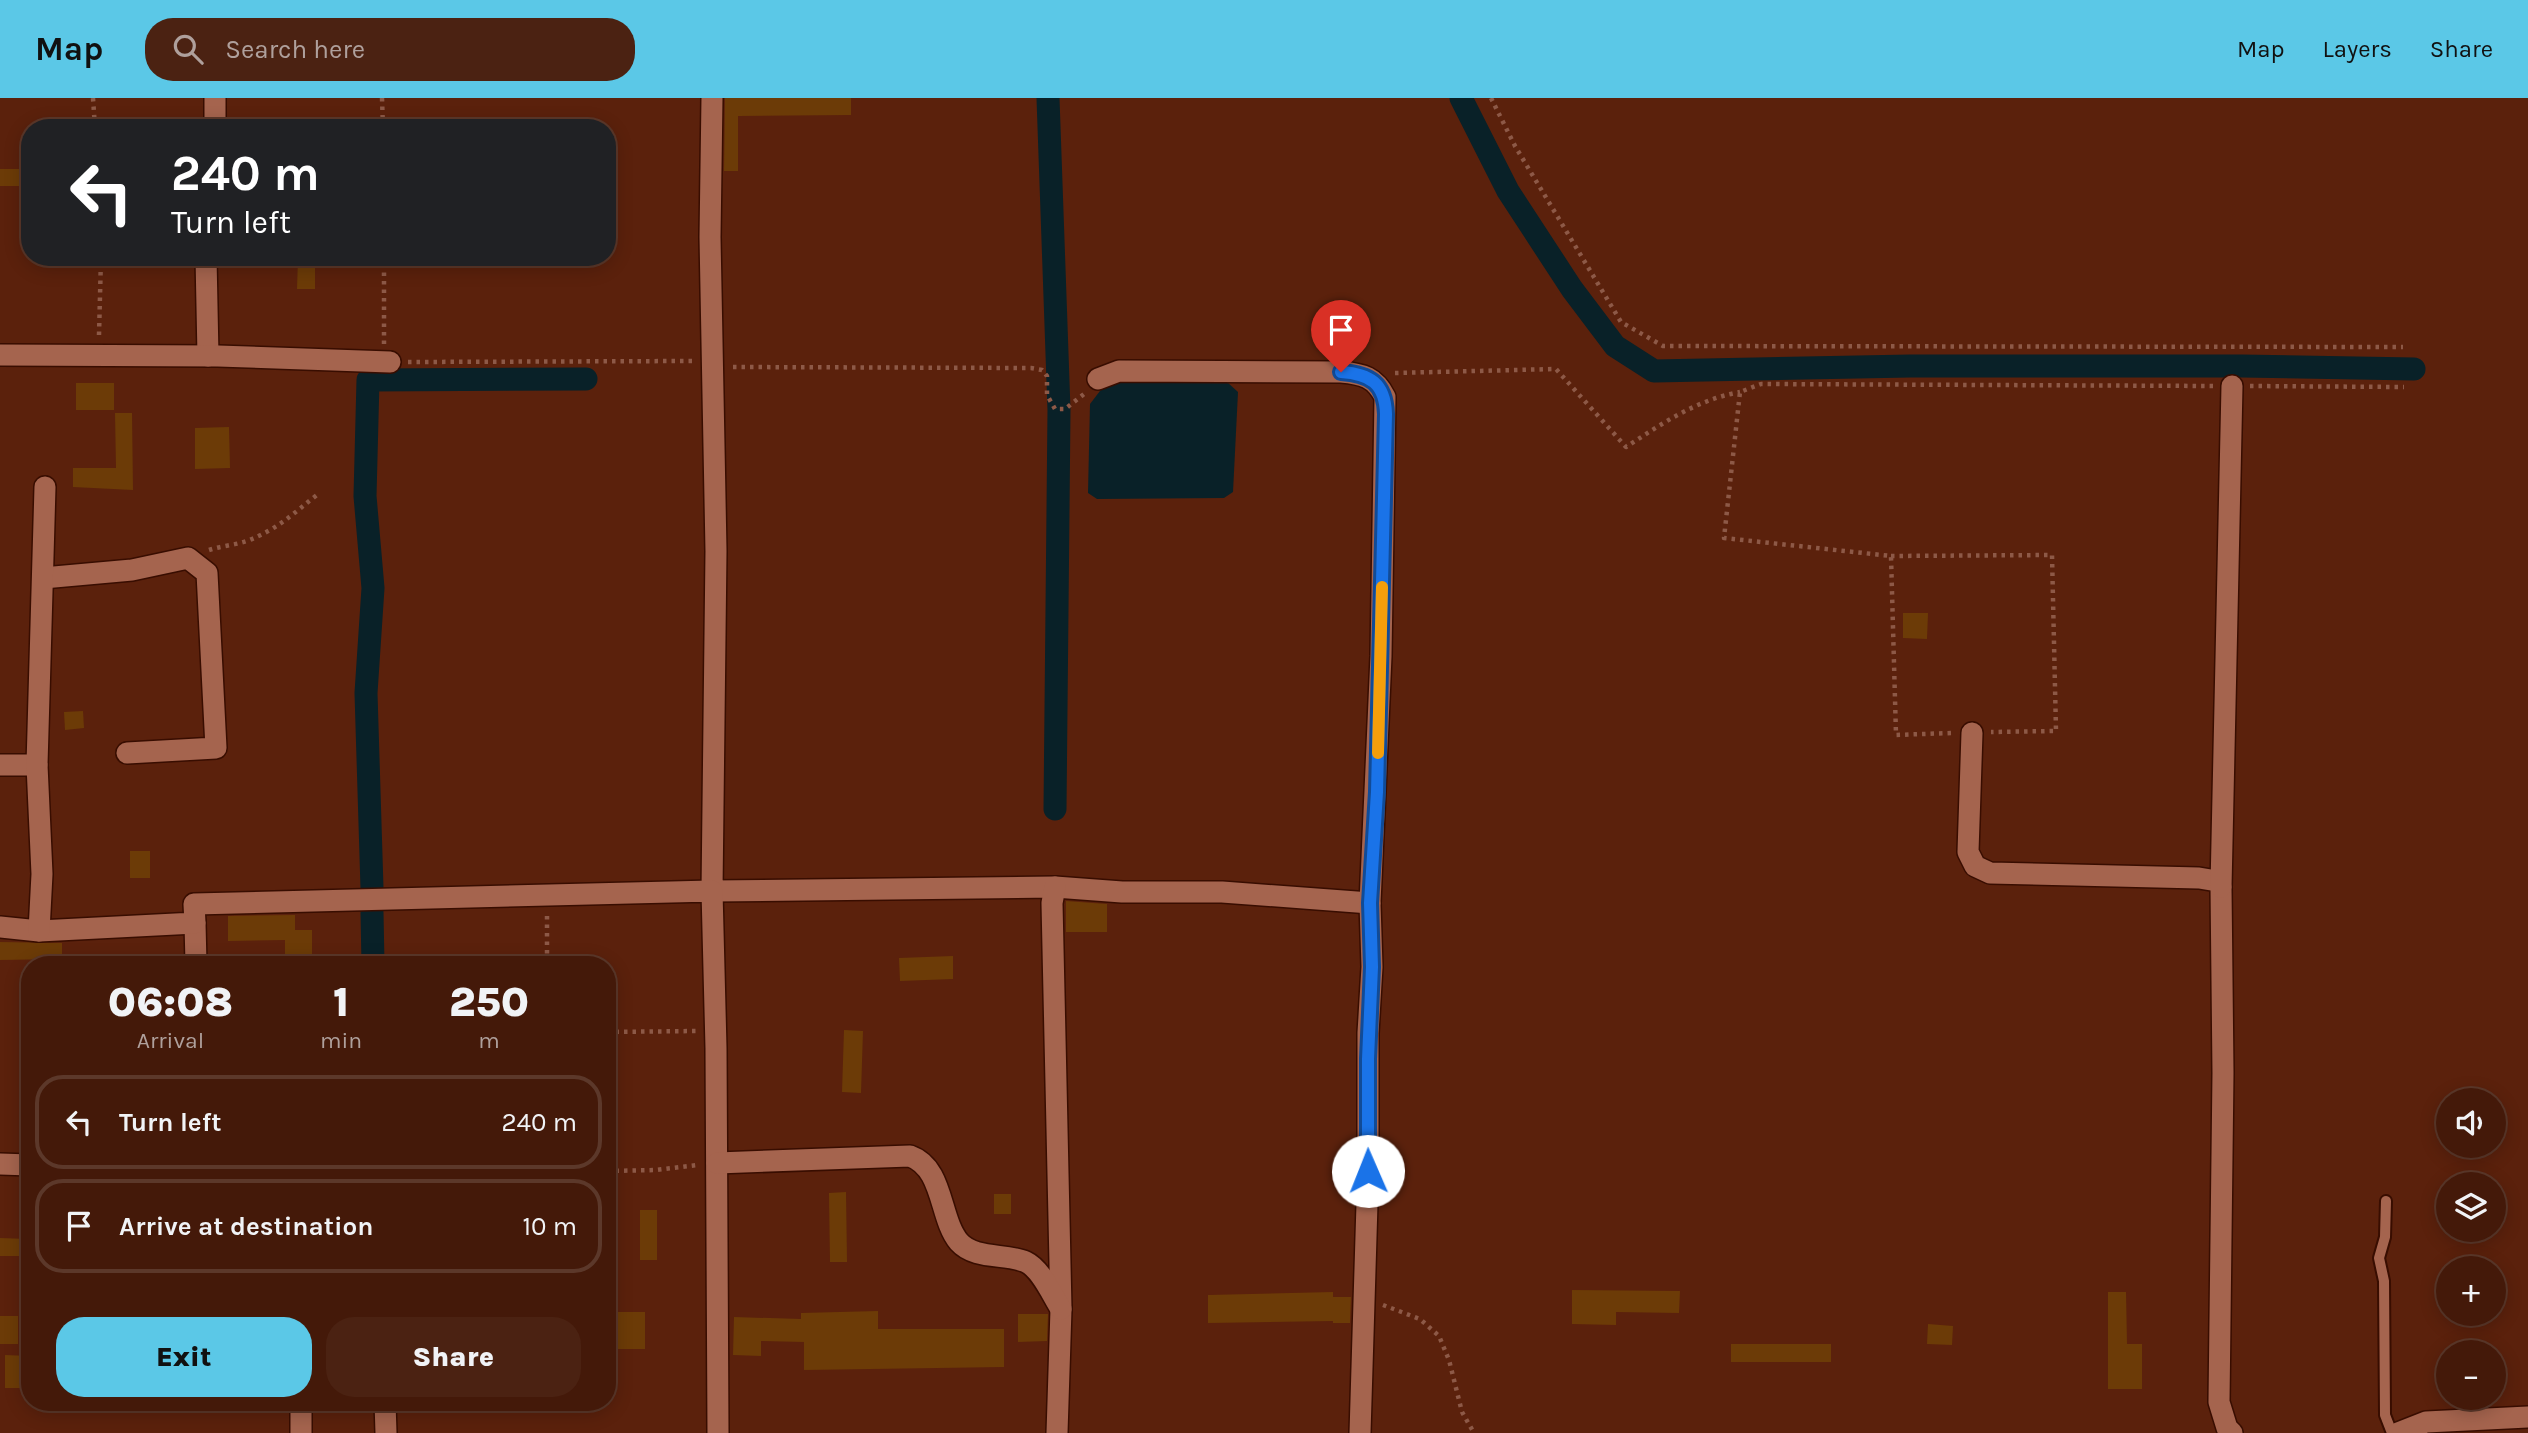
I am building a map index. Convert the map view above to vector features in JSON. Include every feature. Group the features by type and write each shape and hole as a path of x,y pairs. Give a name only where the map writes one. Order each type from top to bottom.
{"street":[{"path":"215,98 215,119"},
{"path":"712,98 710,237 716,551 712,891 716,1031 718,1433"},
{"path":"206,266 208,356"},
{"path":"0,355 208,356 387,362"},
{"path":"1098,379 1119,371 1363,373 1375,381 1382,391 1386,414 1377,778 1370,903 1372,967 1360,1433"},
{"path":"2232,386 2221,887 2224,1048 2219,1402 2227,1428 2232,1433"},
{"path":"39,931 42,874 37,765 45,488"},
{"path":"43,579 132,570 188,558 207,573 216,748 128,753"},
{"path":"1972,733 1968,852 1975,866 1990,873 2199,878 2217,881 2221,887"},
{"path":"0,765 37,765"},
{"path":"1055,887 1052,903 1061,1309 1058,1433"},
{"path":"196,956 194,904 712,891 1055,887 1122,892 1222,892 1370,903"},
{"path":"0,927 39,931 195,923"},
{"path":"717,1163 910,1156 921,1160 960,1242 983,1254 1026,1262 1034,1269 1061,1309"},
{"path":"0,1164 21,1165"},
{"path":"301,1411 301,1433"},
{"path":"385,1411 386,1433"},
{"path":"2398,1433 2426,1422 2528,1417"}],"lane":[{"path":"2386,1201 2385,1237 2379,1258 2384,1281 2385,1415 2392,1433"}],"path":[{"path":"93,98 94,119"},
{"path":"382,98 383,119"},
{"path":"1491,98 1515,146 1622,321 1663,346 2403,347"},
{"path":"98,357 101,266"},
{"path":"384,266 387,362 694,361 714,367 1031,368 1042,370 1047,376 1047,395 1055,409 1065,409"},
{"path":"1363,373 1556,369 1626,447 1691,406 1714,397 1740,393 1761,384 2404,387"},
{"path":"1740,393 1724,538 1891,556 2052,555 2056,731 1896,735 1891,556"},
{"path":"188,558 219,547 245,542 275,528 299,513 318,494"},
{"path":"547,896 547,956"},
{"path":"616,1032 716,1031"},
{"path":"616,1171 656,1170 717,1163"},
{"path":"1365,1288 1378,1303 1420,1319 1439,1336 1449,1360 1462,1412 1474,1433"}],"water":[{"path":"1124,380 1226,381 1238,392 1233,492 1224,498 1097,499 1088,493 1090,404 1103,387"}],"building":[{"path":"725,98 851,98 851,115 738,116 738,171 724,171"},
{"path":"0,169 21,169 21,186 0,186"},
{"path":"298,266 315,266 315,289 297,289"},
{"path":"76,383 114,383 114,410 76,410"},
{"path":"115,413 132,413 133,490 73,487 73,468 116,468"},
{"path":"229,427 230,468 195,469 195,428"},
{"path":"1903,613 1928,613 1927,639 1903,638"},
{"path":"83,711 84,728 65,730 64,712"},
{"path":"130,851 150,851 150,878 130,878"},
{"path":"1066,901 1107,904 1107,932 1066,932"},
{"path":"295,915 295,930 312,930 312,956 285,956 285,940 228,941 228,916"},
{"path":"0,942 62,943 62,956 21,956 21,960 0,960"},
{"path":"953,956 953,979 900,981 899,958"},
{"path":"844,1030 863,1031 861,1093 842,1092"},
{"path":"846,1192 847,1262 830,1262 829,1193"},
{"path":"994,1194 1011,1194 1011,1214 994,1214"},
{"path":"640,1210 657,1210 657,1260 640,1260"},
{"path":"0,1238 21,1239 21,1256 0,1256"},
{"path":"1572,1290 1680,1291 1679,1313 1616,1312 1616,1325 1572,1324"},
{"path":"1333,1292 1333,1297 1351,1297 1350,1323 1208,1323 1208,1295"},
{"path":"2108,1292 2126,1292 2127,1344 2142,1344 2142,1389 2108,1389"},
{"path":"878,1311 878,1329 1004,1329 1004,1367 804,1370 804,1342 761,1341 761,1356 733,1355 734,1317 801,1319 801,1313"},
{"path":"616,1312 645,1312 645,1349 616,1349"},
{"path":"1018,1314 1048,1314 1047,1341 1018,1342"},
{"path":"0,1316 18,1316 18,1344 0,1344"},
{"path":"1928,1324 1953,1326 1952,1345 1927,1344"},
{"path":"1731,1344 1831,1344 1831,1362 1731,1362"},
{"path":"5,1355 21,1356 21,1388 5,1388"}],"waterway":[{"path":"1048,98 1059,410 1055,809"},
{"path":"1461,98 1508,191 1572,289 1615,346 1654,371 1910,366 2414,369"},
{"path":"372,888 366,693 373,588 365,496 368,380 586,379"},
{"path":"372,913 373,956"}],"slow traffic":[{"path":"1378,753 1382,587"}],"route":[{"path":"1341,372 1363,373 1375,381 1385,397 1386,414 1377,792 1370,903 1372,967 1368,1033 1368,1171"}]}
